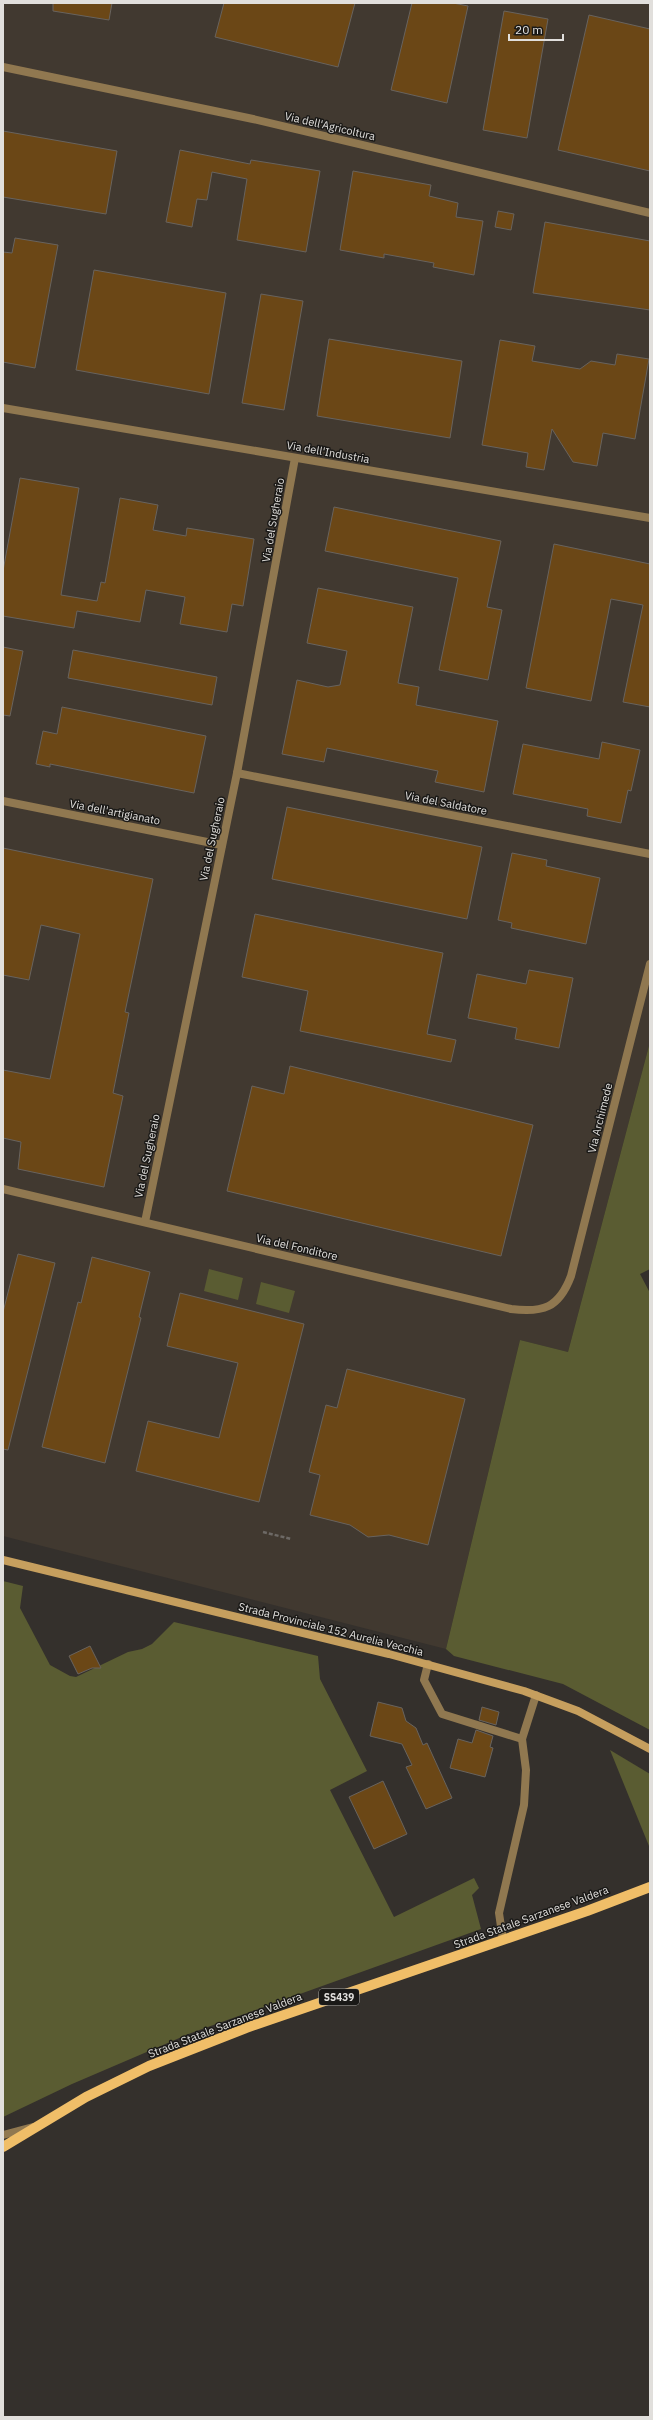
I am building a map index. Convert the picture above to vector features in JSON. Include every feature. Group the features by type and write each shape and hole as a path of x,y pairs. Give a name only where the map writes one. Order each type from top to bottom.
{"main road":[{"name":"Strada Provinciale 152 Aurelia Vecchia","path":"3,1560 428,1664 536,1695 578,1711 647,1748 650,1754"},
{"name":"Strada Statale Sarzanese Valdera","path":"3,2146 86,2097 149,2066 246,2028 587,1911 649,1886"}],"street":[{"name":"Via dell'Agricoltura","path":"3,67 253,119 650,213"},
{"name":"Via dell'Industria","path":"3,408 650,518"},
{"name":"Via del Sugheraio","path":"144,1222 237,773 295,458"},
{"name":"Via del Saldatore","path":"237,773 650,854"},
{"name":"Via dell'artigianato","path":"3,801 222,844"},
{"name":"Via Archimede","path":"571,1276 650,964"},
{"name":"Via del Fonditore","path":"3,1189 511,1309 531,1311 550,1305 566,1288 571,1276"},
{"path":"428,1664 424,1680 442,1714 522,1739"},
{"path":"502,1940 499,1913 524,1805 526,1770 522,1739 536,1695"},
{"path":"3,2135 38,2125"}],"path":[{"path":"262,1532 291,1539"}],"shaded area":[{"path":"3,3 650,3 650,1042 568,1352 520,1340 446,1649 3,1536"}],"green space":[{"path":"650,1042 650,1269 640,1274 650,1293 650,1730 563,1684 454,1656 446,1649 520,1340 568,1352"},
{"path":"209,1269 243,1278 238,1300 204,1291"},
{"path":"261,1282 295,1291 289,1313 256,1304"},
{"path":"3,1581 23,1586 20,1608 50,1665 70,1676 76,1677 128,1652 142,1649 152,1644 174,1622 318,1656 320,1679 367,1771 330,1790 394,1917 474,1878 479,1888 472,1895 481,1929 191,2033 72,2084 3,2117"},
{"path":"610,1750 650,1774 650,1848 649,1846"}],"building":[{"path":"53,3 112,3 109,20 53,11"},
{"path":"224,3 355,3 338,67 215,37"},
{"path":"412,3 453,3 468,6 447,103 391,90"},
{"path":"504,11 548,19 527,138 483,130"},
{"path":"589,15 650,29 650,171 558,150"},
{"path":"3,131 117,151 106,214 3,197"},
{"path":"180,150 250,164 251,160 320,171 306,252 237,240 247,179 212,172 207,200 197,199 192,227 166,222"},
{"path":"353,171 431,185 429,196 458,203 456,217 483,221 474,275 433,267 434,263 384,254 384,258 340,250"},
{"path":"498,211 514,214 511,230 495,227"},
{"path":"545,222 650,241 650,310 533,293"},
{"path":"15,238 58,245 35,368 3,362 3,252 12,253"},
{"path":"94,270 226,293 209,394 76,370"},
{"path":"261,294 303,301 284,410 242,403"},
{"path":"329,339 462,361 450,438 317,416"},
{"path":"500,340 535,346 532,361 580,369 591,361 615,365 617,354 649,359 635,439 603,433 597,466 573,462 552,429 544,470 526,467 528,453 482,445"},
{"path":"20,478 79,488 61,595 97,601 101,582 105,583 120,498 158,505 153,530 186,536 187,528 254,539 243,606 232,604 227,632 180,624 185,597 146,590 140,622 77,611 74,628 3,616 3,571"},
{"path":"334,507 501,541 487,607 502,610 488,680 439,670 458,578 325,551"},
{"path":"554,544 650,564 650,707 623,702 643,605 611,599 591,701 526,688"},
{"path":"318,588 413,607 398,683 419,687 416,705 498,721 484,792 435,782 438,771 327,748 324,762 282,754 297,680 328,687 340,685 347,651 307,643"},
{"path":"3,647 23,651 10,716 3,715"},
{"path":"73,650 217,677 212,705 68,678"},
{"path":"62,707 206,736 194,793 50,764 50,767 36,764 43,731 57,734"},
{"path":"602,742 640,750 631,791 628,790 621,823 587,816 588,809 513,794 523,744 599,759"},
{"path":"287,807 482,847 467,919 272,879"},
{"path":"3,848 153,879 125,1012 129,1013 113,1093 123,1096 104,1187 18,1169 21,1142 3,1138 3,1070 50,1079 80,934 41,925 29,980 3,975"},
{"path":"512,853 547,860 546,866 600,878 586,944 511,928 512,923 498,920"},
{"path":"255,914 443,953 427,1034 456,1040 451,1062 300,1031 308,991 242,977"},
{"path":"529,970 573,978 559,1048 515,1039 517,1028 468,1018 477,974 526,984"},
{"path":"290,1066 533,1125 501,1256 227,1191 252,1086 284,1094"},
{"path":"18,1254 55,1263 8,1450 3,1449 3,1312"},
{"path":"92,1257 150,1272 139,1317 141,1318 105,1463 42,1447 78,1302 81,1303"},
{"path":"180,1293 304,1324 259,1502 136,1471 148,1421 219,1438 238,1363 167,1346"},
{"path":"347,1369 465,1399 428,1545 389,1535 368,1537 350,1525 310,1515 320,1475 309,1472 326,1405 337,1408"},
{"path":"90,1646 101,1668 92,1668 78,1674 69,1656"},
{"path":"378,1702 402,1708 406,1721 416,1728 423,1745 427,1743 452,1798 426,1809 406,1767 412,1765 402,1744 370,1736"},
{"path":"482,1707 499,1712 496,1725 479,1720"},
{"path":"476,1730 493,1736 490,1747 493,1748 485,1777 450,1768 458,1739 472,1743"},
{"path":"383,1781 407,1834 374,1849 349,1797"}]}
